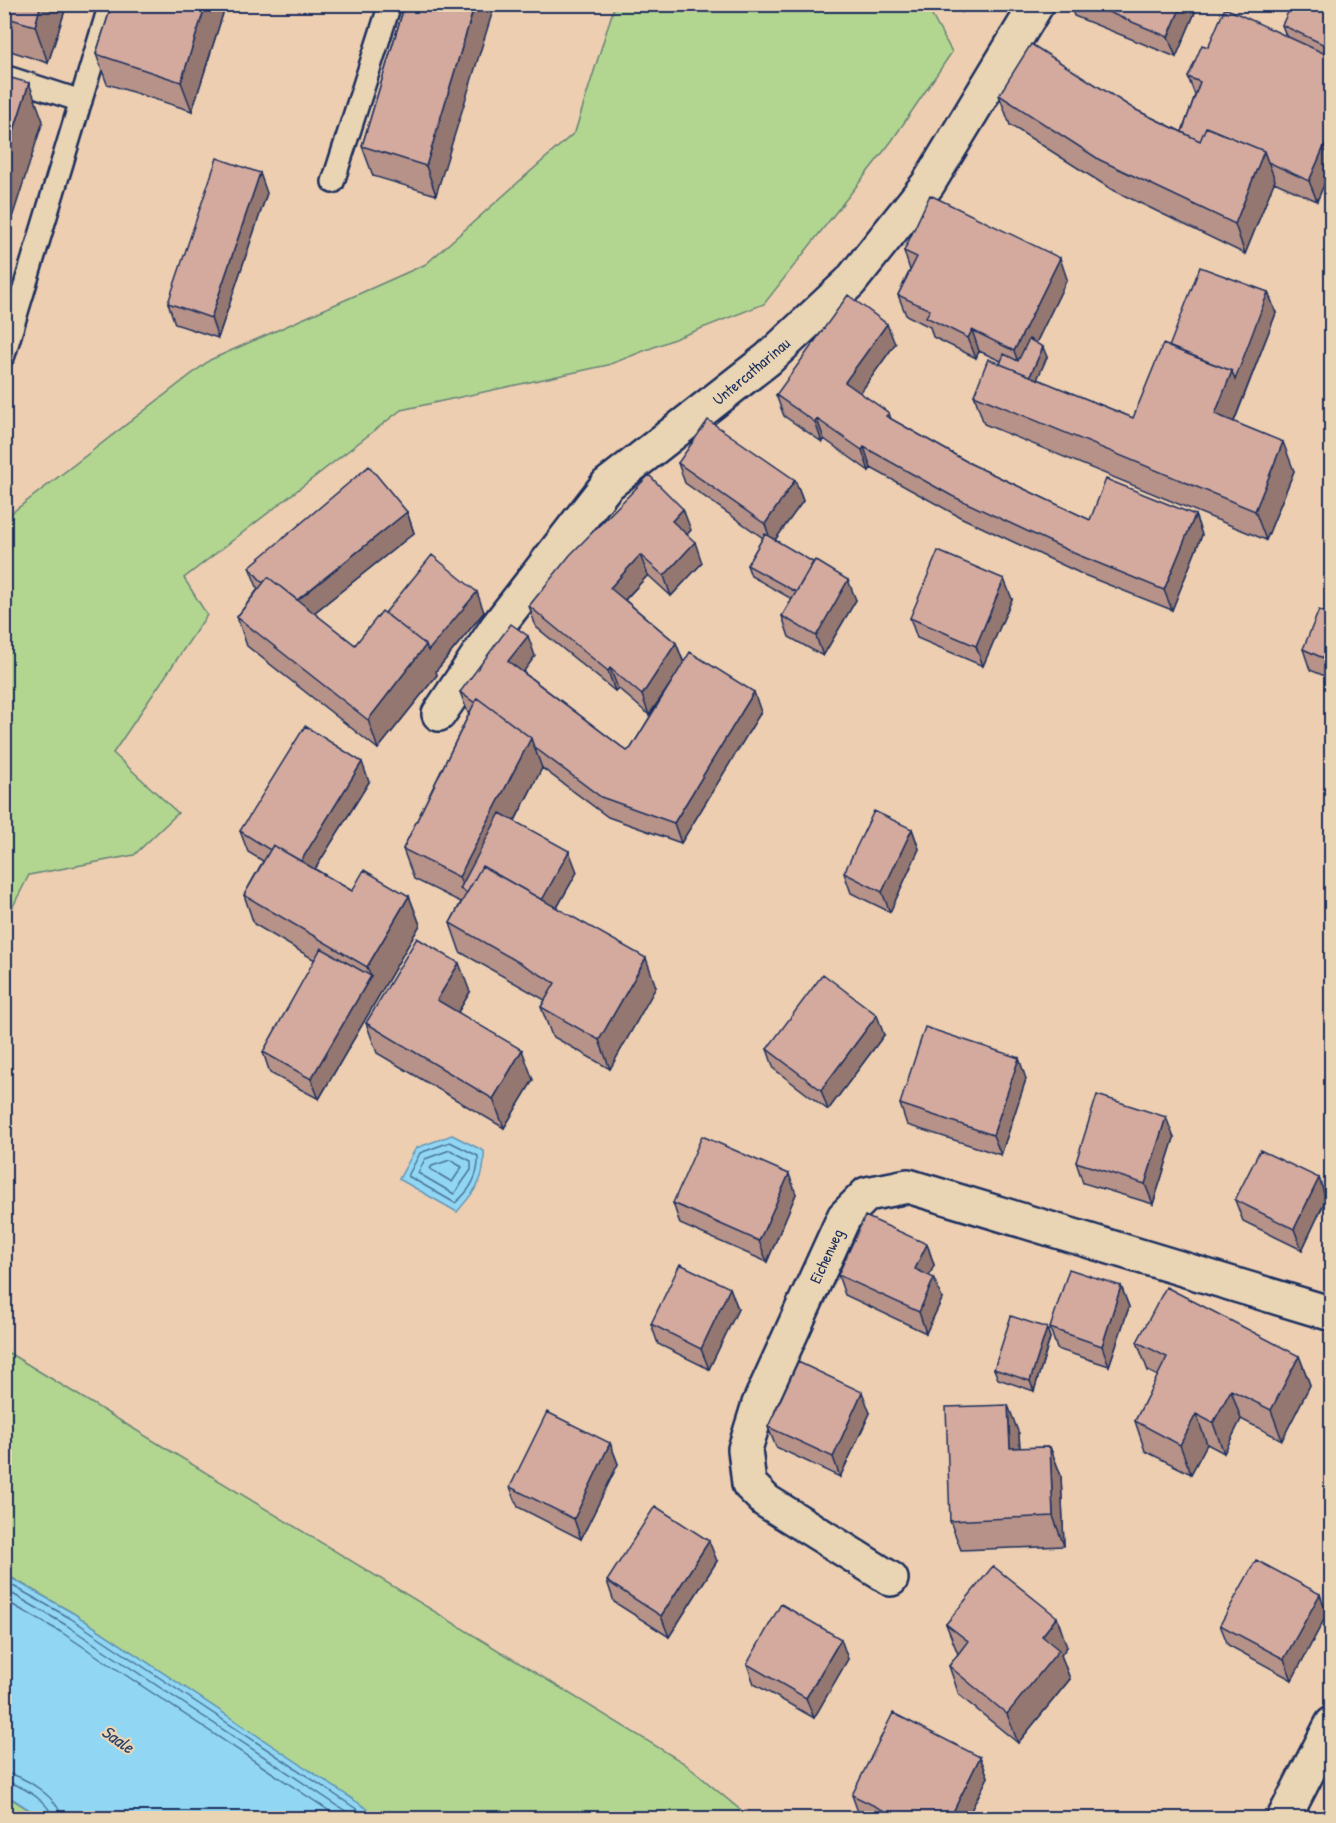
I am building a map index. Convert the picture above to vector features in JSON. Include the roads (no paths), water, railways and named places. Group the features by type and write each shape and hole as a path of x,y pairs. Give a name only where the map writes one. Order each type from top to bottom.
{"street":[{"name":"Untercatharinau","path":"439,714 497,627 607,485 768,359 850,282 928,184 1037,4"},
{"name":"Eichenweg","path":"891,1579 766,1501 749,1484 745,1449 759,1404 844,1217 867,1194 908,1186 1332,1314"},
{"path":"1284,1818 1332,1724"}],"lane":[{"path":"4,356 110,4"},
{"path":"333,182 390,4"},
{"path":"4,76 81,101"}],"water":[{"path":"452,1135 484,1151 483,1170 478,1184 457,1212 399,1179 416,1148"},
{"name":"Saale","path":"4,1574 73,1613 381,1818 42,1818 5,1794"}]}
